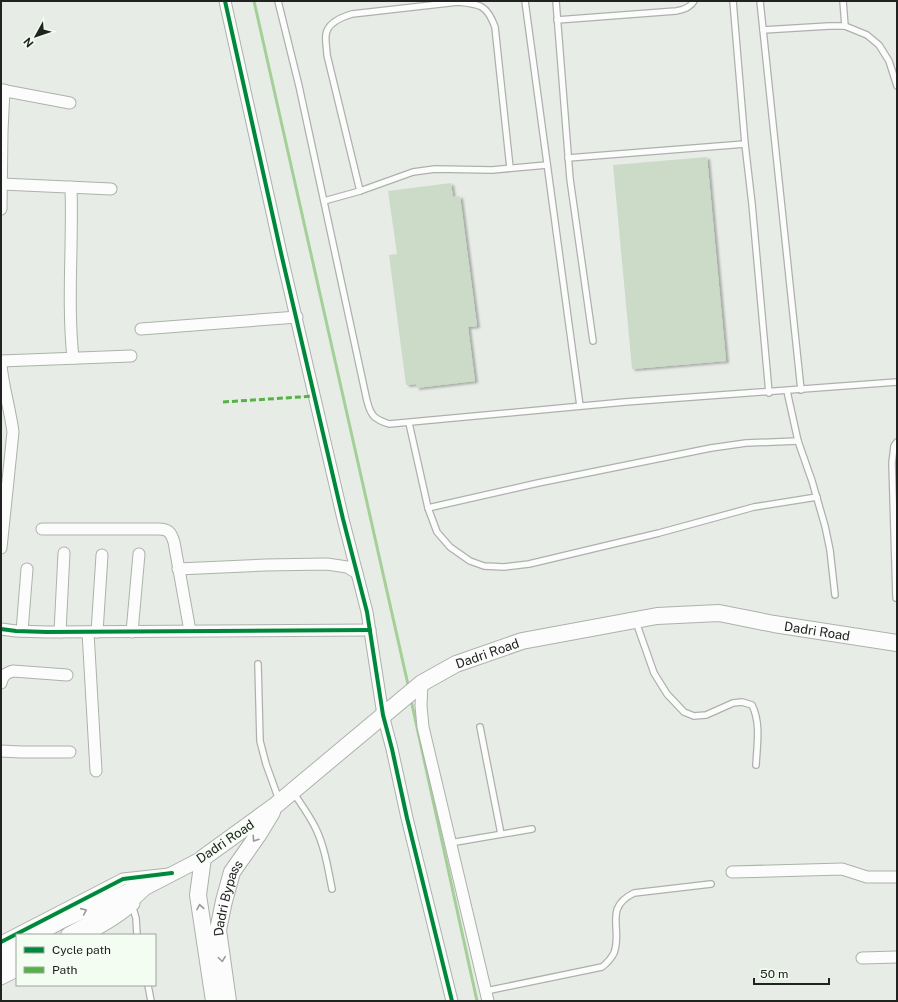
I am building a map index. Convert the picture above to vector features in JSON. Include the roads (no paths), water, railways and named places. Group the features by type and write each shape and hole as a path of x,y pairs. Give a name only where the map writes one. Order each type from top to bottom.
{"main road":[{"name":"Dadri Road","path":"203,858 278,804 417,687 456,664 522,641 657,616 719,613 774,624 897,644"},
{"name":"Dadri Bypass","path":"228,1001 218,930 224,901 232,872 278,804"},
{"name":"Dadri Bypass","path":"203,858 198,895 214,1001"}],"street":[{"path":"225,1 343,519 367,612 392,748 407,818 452,1001"},
{"path":"1,209 2,90 70,103"},
{"path":"2,184 111,189"},
{"path":"71,187 72,219 70,322 73,358"},
{"path":"141,329 297,317"},
{"path":"1,361 131,356"},
{"path":"1,365 11,413 13,432 4,490 1,548"},
{"path":"42,529 166,529 172,536 190,631"},
{"path":"60,632 64,553"},
{"path":"132,632 139,554"},
{"path":"96,771 93,632 102,555"},
{"path":"178,569 327,564 347,567 357,573"},
{"path":"22,631 27,569"},
{"path":"1,629 60,632 370,630"},
{"path":"1,682 6,673 13,671 67,675"},
{"path":"417,687 423,727 487,996"},
{"path":"1,751 70,752"},
{"name":"Dadri Road","path":"39,934 60,922 130,890 151,884 203,858"},
{"path":"732,872 842,869 867,877 897,877"},
{"path":"16,934 123,879 172,873"},
{"path":"89,934 102,927 132,906 151,884"},
{"name":"Dadri Road","path":"70,934 132,901 151,884"},
{"path":"1,942 16,934"},
{"path":"1,956 16,948"},
{"path":"862,958 897,957"},
{"path":"1,971 16,963"},
{"path":"1,979 16,972"}],"lane":[{"path":"278,1 300,86 370,413 378,420 388,424 409,423 580,406 897,382"},
{"path":"525,1 580,406"},
{"path":"556,1 570,178 593,341"},
{"path":"557,20 676,11 686,9 694,1"},
{"path":"733,1 769,392"},
{"path":"760,1 801,390"},
{"path":"843,1 845,26"},
{"path":"360,191 327,55 326,34 333,23 340,18 352,14 458,2 474,3 485,8 491,15 495,27 510,168"},
{"path":"763,30 845,26 867,35 878,45 889,62 897,86"},
{"path":"568,158 745,144"},
{"path":"324,201 360,191 413,172 435,169 492,170 547,165"},
{"path":"786,391 798,441 817,497 830,550 835,595"},
{"path":"409,423 428,508 437,532 450,547 470,561 484,566 504,567 529,564 659,533 754,507 817,497"},
{"path":"428,508 538,483 711,448 746,443 798,441"},
{"path":"896,598 892,463 894,446 897,442"},
{"path":"636,620 654,673 668,694 684,712 694,716 706,715 733,703 742,702 752,705 756,712 758,724 756,765"},
{"path":"258,664 260,741 278,804"},
{"path":"480,728 501,834"},
{"path":"293,791 317,830 332,889"},
{"path":"450,843 532,829"},
{"path":"487,996 602,967 610,960 614,953 616,942 616,911 620,903 626,897 634,893 711,884"},
{"path":"132,906 136,918 137,934"},
{"path":"148,986 151,1001"}],"waterway":[{"path":"254,1 409,689"},
{"path":"411,700 477,1001"}]}
